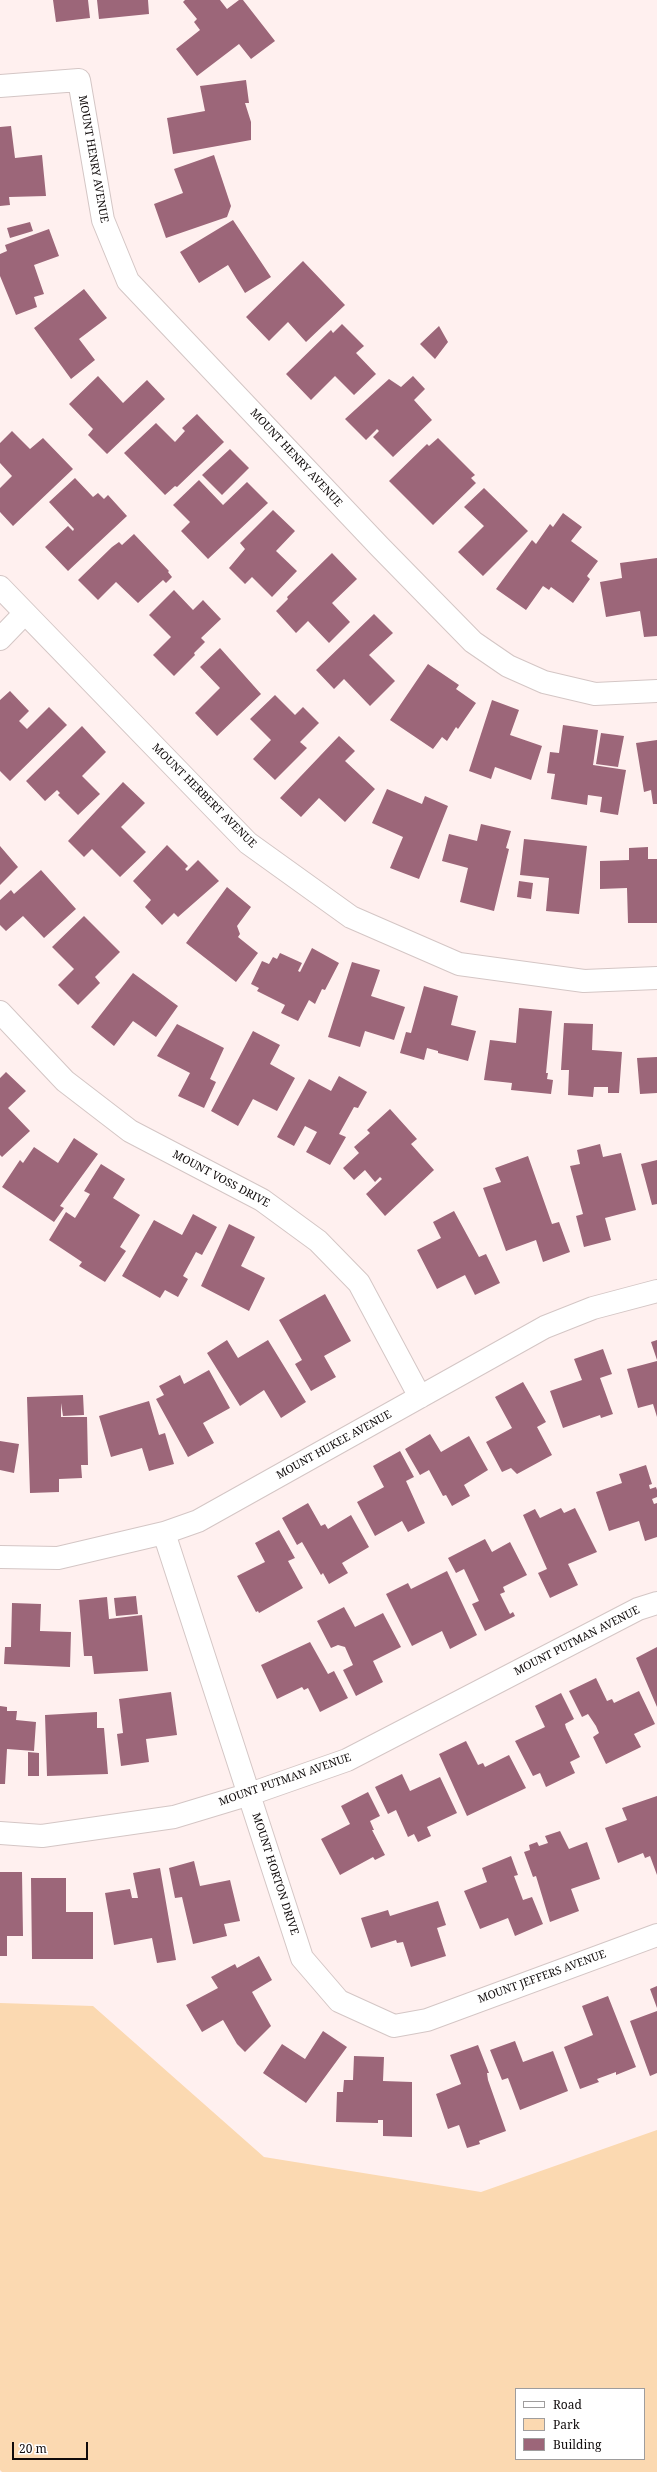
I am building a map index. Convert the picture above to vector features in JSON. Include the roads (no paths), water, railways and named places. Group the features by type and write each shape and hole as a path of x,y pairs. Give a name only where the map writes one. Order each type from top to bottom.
{"street":[{"name":"MOUNT HENRY AVENUE","path":"0,86 79,80 103,220 128,281 379,546 473,642 508,666 544,682 595,694 657,691"},
{"name":"MOUNT HERBERT AVENUE","path":"0,587 248,843 351,917 459,964 584,981 657,978"},
{"path":"0,639 25,613"},
{"name":"MOUNT VOSS DRIVE","path":"0,1012 65,1080 130,1131 262,1200 318,1241 359,1283 420,1397"},
{"name":"MOUNT HUKEE AVENUE","path":"0,1557 58,1558 164,1533 198,1521 545,1327 593,1308 657,1291"},
{"name":"MOUNT HORTON DRIVE","path":"164,1533 302,1958 339,2002 394,2026 427,2020"},
{"name":"MOUNT PUTMAN AVENUE","path":"0,1833 42,1836 174,1817 250,1794 347,1760 638,1608 657,1603"},
{"name":"MOUNT JEFFERS AVENUE","path":"427,2020 657,1934"}]}
